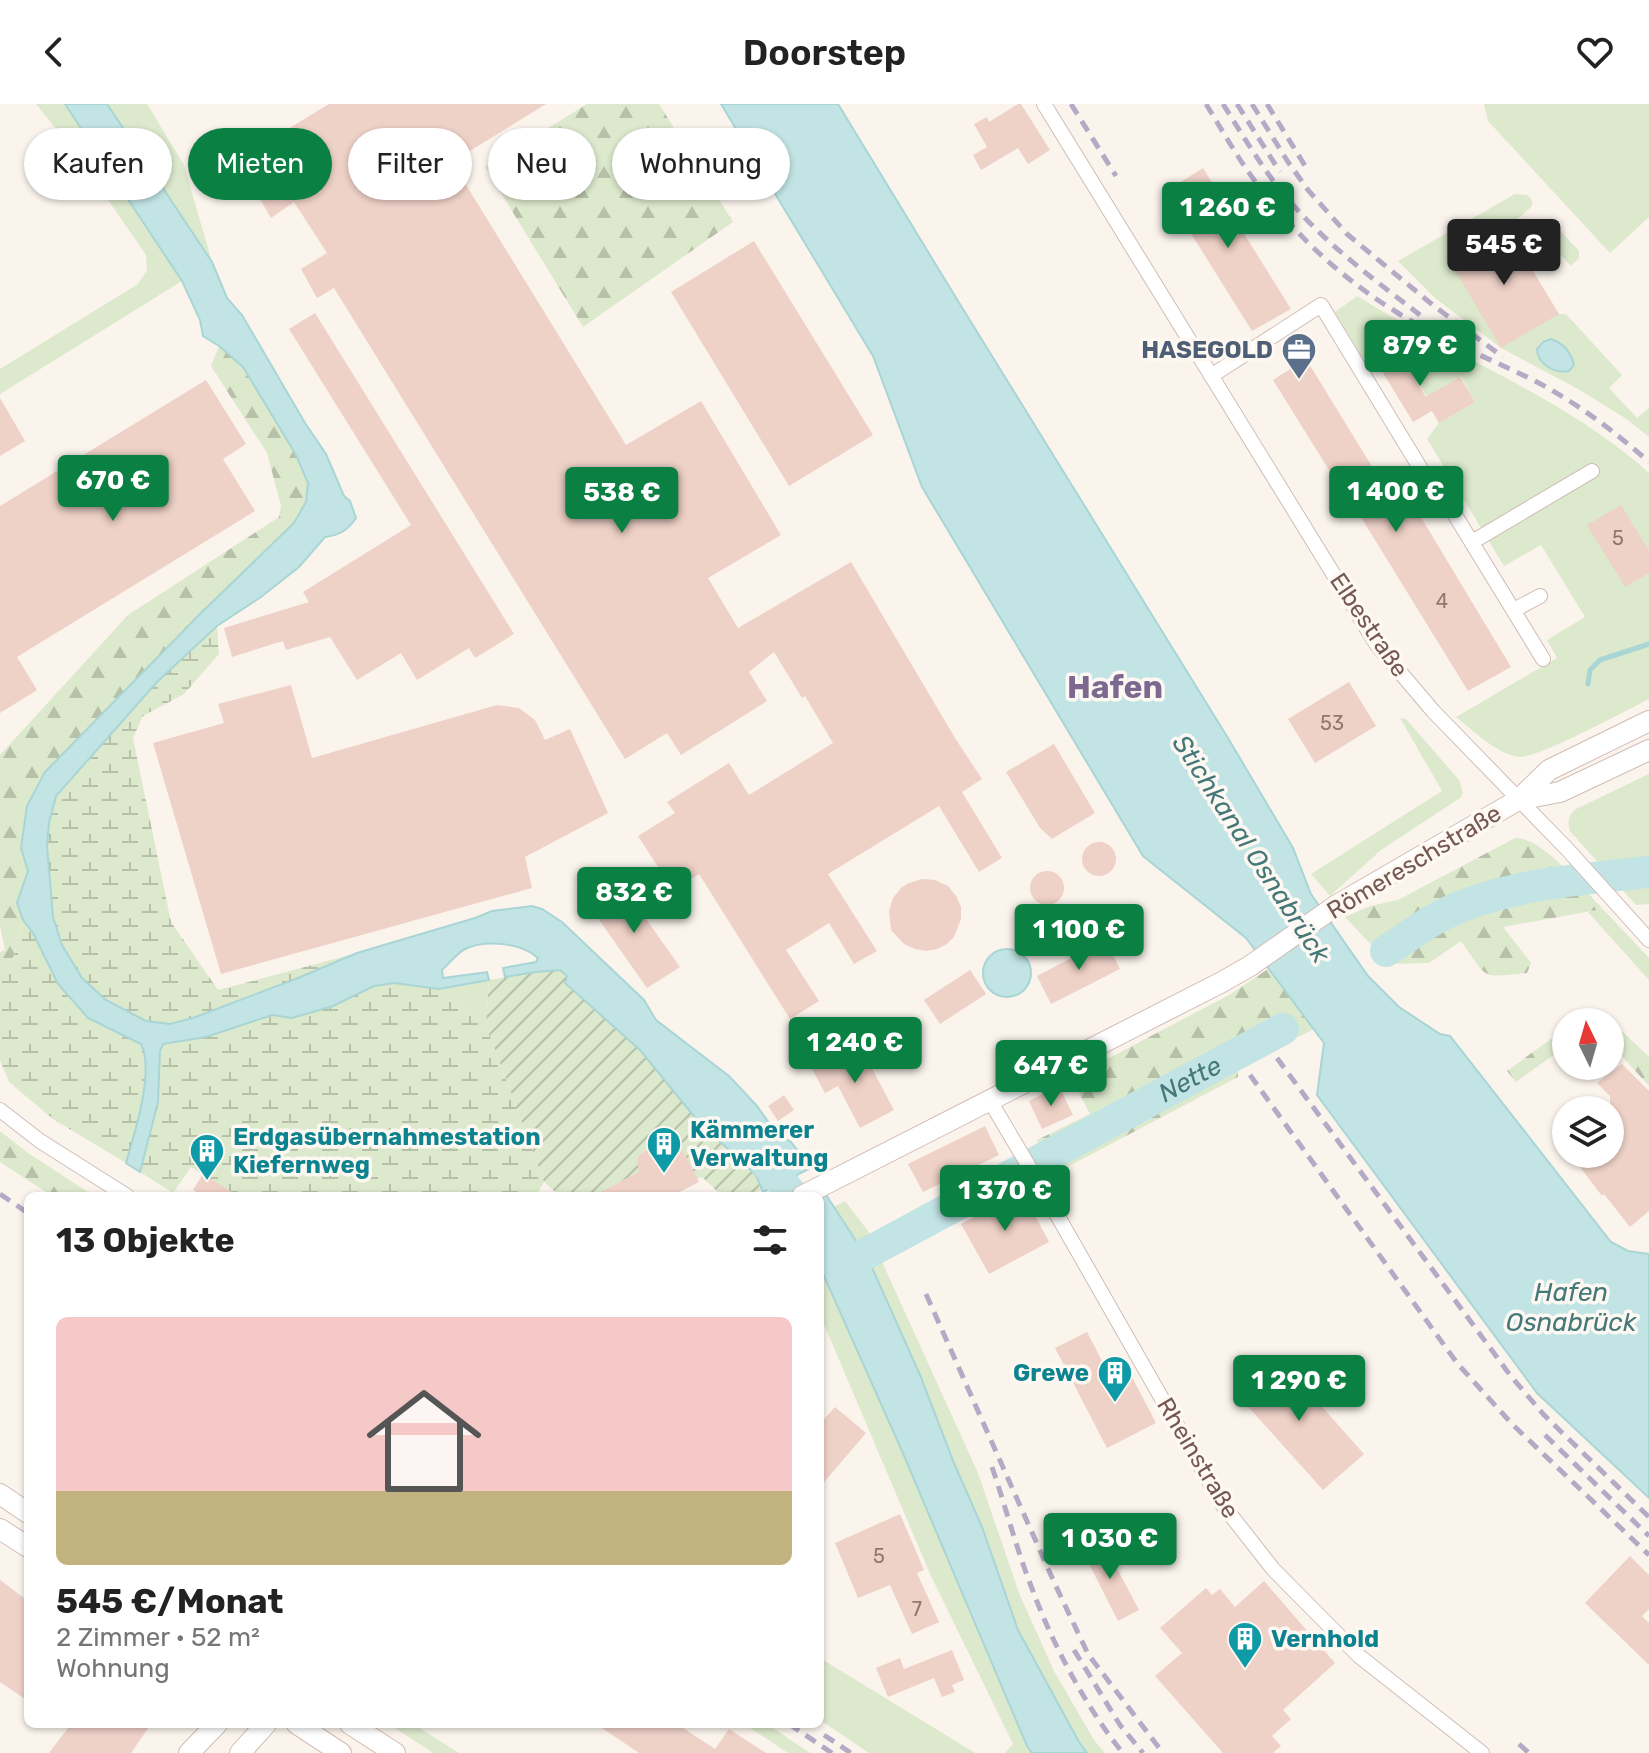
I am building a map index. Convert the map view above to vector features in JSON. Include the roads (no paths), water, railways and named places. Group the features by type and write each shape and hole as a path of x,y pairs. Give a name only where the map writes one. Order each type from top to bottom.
{"main road":[{"name":"Römereschstraße","path":"812,1192 1222,982 1337,905 1518,800 1549,770 1649,721"},
{"name":"Römereschstraße","path":"1518,800 1560,792 1649,750"},
{"path":"0,1494 24,1510"},
{"path":"0,1529 24,1544"},
{"path":"189,1753 213,1728"},
{"path":"240,1753 262,1728"},
{"path":"303,1728 341,1753"},
{"path":"356,1728 395,1753"}],"street":[{"name":"Elbestraße","path":"1044,104 1377,645 1433,711 1568,850 1649,940"},
{"path":"1211,376 1321,305 1433,489 1447,502 1543,659"},
{"path":"1472,542 1592,471"},
{"path":"1514,610 1540,596"},
{"name":"Rheinstraße","path":"990,1101 1222,1504 1273,1569 1359,1656 1482,1753"},
{"path":"0,1110 40,1141 121,1192"}],"water":[{"path":"65,104 107,104 123,128 81,128"},
{"name":"Hafen Osnabrück","path":"721,104 838,104 1228,738 1293,848 1311,894 1368,976 1399,1007 1440,1034 1450,1036 1611,1242 1628,1251 1649,1254 1649,1498 1537,1393 1317,1095 1324,1043 1246,938 1143,856 922,487 873,356 779,200 790,200 790,128 735,128"},
{"path":"128,200 171,200 212,262 227,298 242,315 326,454 356,518 343,531 325,537 299,567 261,597 217,626 157,682 56,796 47,846 53,917 62,945 82,978 106,1000 146,1021 170,1024 193,1018 357,953 492,911 532,906 562,922 644,1000 656,1020 729,1076 757,1106 776,1133 791,1142 811,1168 763,1192 756,1175 697,1120 640,1050 565,983 567,976 560,970 505,977 503,968 536,962 538,958 513,946 493,943 465,949 442,970 443,978 487,972 489,980 439,989 394,983 374,986 333,1006 292,1018 272,1015 206,1037 163,1044 158,1102 140,1172 126,1163 142,1103 145,1056 141,1044 88,1018 58,984 33,933 23,920 17,903 28,871 21,848 27,806 45,772 294,523 306,502 308,483 296,455 243,367 203,336 200,320 182,281"},
{"path":"1551,339 1563,346 1571,356 1574,365 1569,371 1553,369 1540,359 1537,349"},
{"path":"1007,949 1016,950 1024,956 1030,964 1030,982 1024,990 1016,996 1007,997 998,996 990,990 984,982 983,973 984,964 990,956 998,950"},
{"path":"821,1187 869,1261 982,1527 1018,1630 1087,1753 1032,1753 1027,1746 824,1276 824,1192 821,1192"}],"waterway":[{"path":"1588,684 1590,670 1600,660 1649,644"},
{"name":"Nette","path":"1386,951 1444,914 1493,896 1545,884 1649,872"},
{"name":"Nette","path":"843,1266 1283,1029"},
{"path":"755,1149 790,1192"}],"railway":[{"path":"1071,104 1116,176"},
{"path":"1206,104 1270,200 1338,270 1377,300 1415,323 1566,399 1649,462"},
{"path":"1223,104 1265,169 1308,221 1354,264 1420,315"},
{"path":"1237,104 1280,172"},
{"path":"1252,104 1308,190 1347,234 1434,306 1503,357"},
{"path":"1267,104 1307,169"},
{"path":"1277,1058 1510,1375 1544,1415 1649,1517"},
{"path":"1250,1075 1457,1363 1512,1424 1649,1555"},
{"path":"0,1194 24,1210"},
{"path":"926,1294 1088,1654 1163,1753"},
{"path":"1545,1435 1649,1536"},
{"path":"992,1467 1022,1561 1050,1632 1084,1697 1123,1753"},
{"path":"1074,1650 1120,1725 1143,1753"},
{"path":"795,1728 832,1753"},
{"path":"824,1735 851,1753"},
{"path":"1519,1744 1529,1753"}],"place":[{"name":"HASEGOLD","path":"1299,381"},
{"name":"Kämmerer Verwaltung","path":"664,1175"},
{"name":"Erdgasübernahmestation Kiefernweg","path":"207,1182"},
{"name":"Grewe","path":"1115,1404"},
{"name":"Vernhold","path":"1245,1670"}],"district":[{"name":"Hafen","path":"1115,687"}],"water label":[{"name":"Stichkanal Osnabrück","path":"1251,849"}]}
